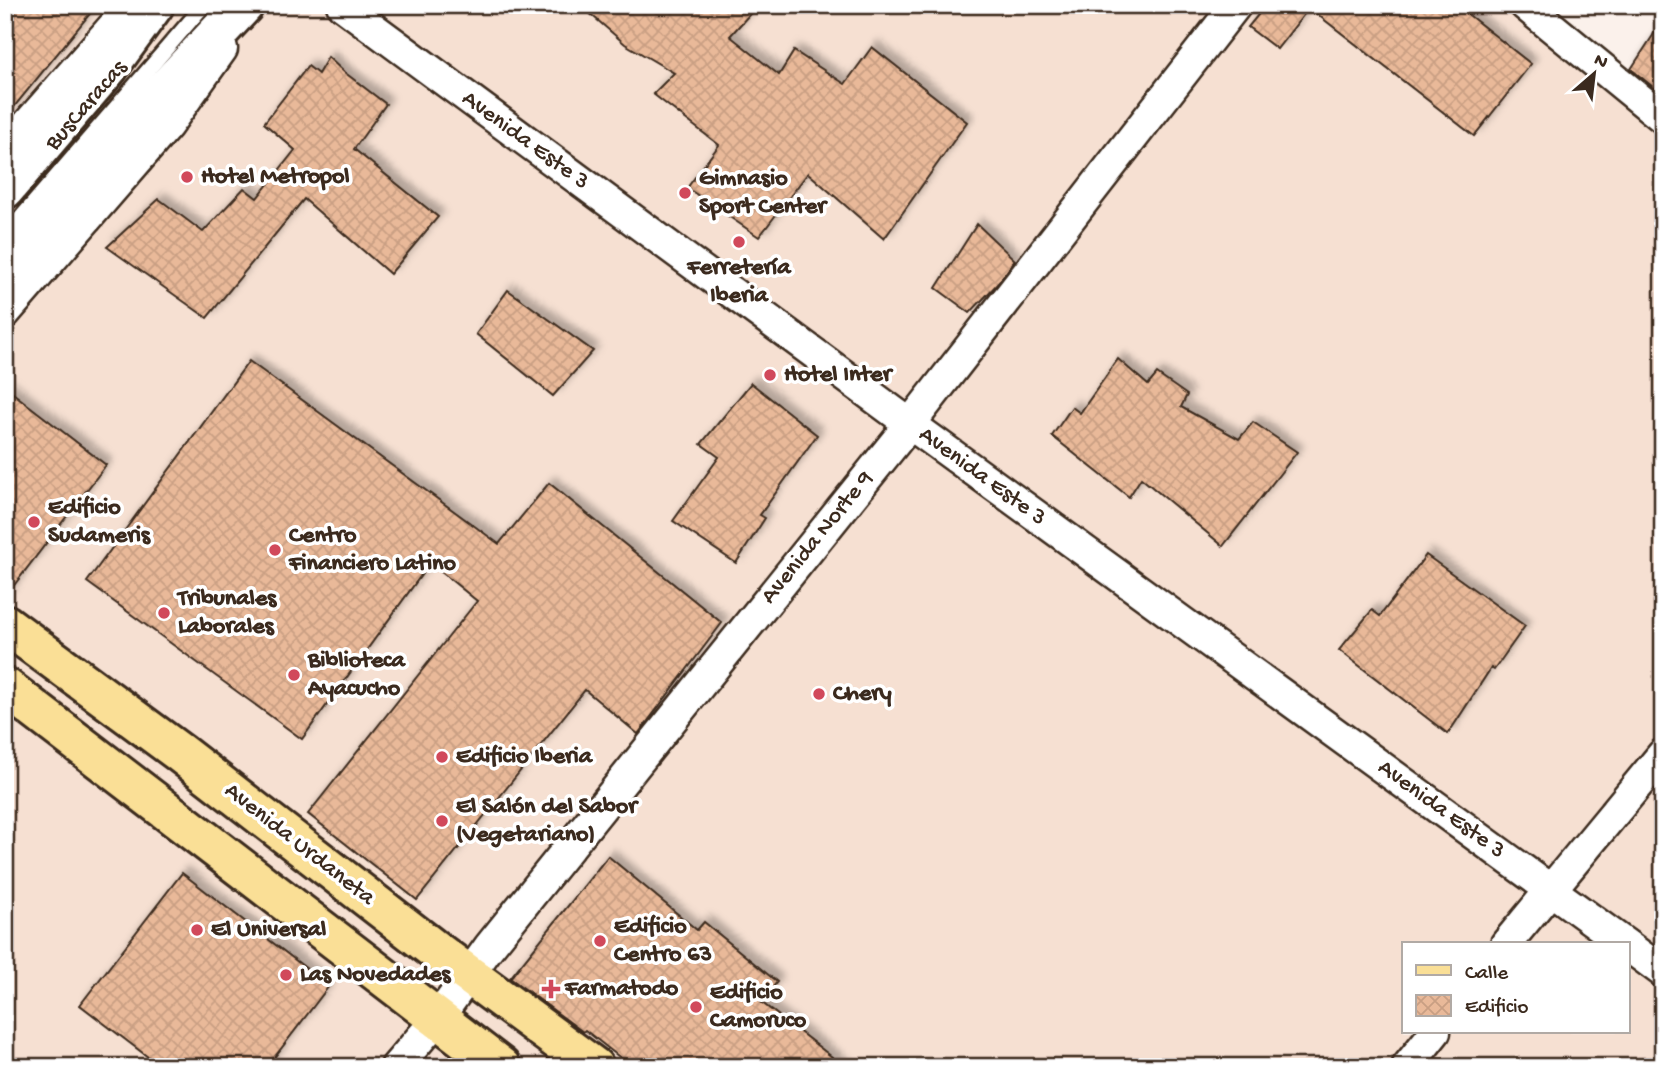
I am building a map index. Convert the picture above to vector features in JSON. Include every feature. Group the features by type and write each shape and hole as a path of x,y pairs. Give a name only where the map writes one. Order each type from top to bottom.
{"main road":[{"path":"5,189 129,88 244,5"},
{"path":"5,274 129,88 135,6"},
{"name":"Avenida Urdaneta","path":"5,624 594,1067"},
{"path":"5,687 501,1067"}],"street":[{"path":"5,313 167,125 254,5"},
{"name":"Avenida Este 3","path":"342,5 910,424 1623,942"},
{"name":"Avenida Norte 9","path":"396,1067 438,1018 498,936 910,424 1236,5"},
{"path":"1525,5 1663,118"},
{"path":"5,150 135,6"},
{"path":"1508,942 1663,754"},
{"name":"Avenida Este 3","path":"1630,947 1663,971"},
{"path":"1407,1067 1433,1034"}],"lane":[{"name":"BusCaracas","path":"5,236 129,88 204,5"}],"shaded area":[{"path":"5,5 1508,5 1607,82 1663,120 1663,1067 5,1067"}],"building":[{"path":"5,5 97,5 5,118"},
{"path":"580,5 758,5 730,36 779,75 794,51 845,84 872,47 967,122 884,239 808,173 759,237 687,188 719,145 653,94 674,73 625,44"},
{"path":"1266,5 1456,5 1531,64 1474,136 1309,8 1277,49 1248,27"},
{"path":"1663,20 1663,95 1631,69"},
{"path":"328,57 386,104 354,149 438,217 390,274 304,199 207,318 107,247 159,199 203,232 244,188 257,198 295,150 264,123 308,66 318,74"},
{"path":"977,224 1015,260 970,313 936,288"},
{"path":"508,290 593,351 553,396 476,334"},
{"path":"1118,359 1148,385 1157,374 1187,395 1181,407 1239,439 1253,422 1297,452 1223,546 1141,478 1129,497 1052,436 1072,407 1080,413"},
{"path":"249,361 499,544 549,483 722,623 638,734 585,690 417,900 308,814 477,601 430,563 302,739 87,582"},
{"path":"751,383 817,435 760,515 765,518 736,563 673,521 719,457 701,444"},
{"name":"Edificio Sudameris","path":"5,387 106,465 5,597"},
{"path":"1426,555 1525,626 1494,670 1491,668 1448,734 1339,650 1372,610 1380,616"},
{"path":"608,856 697,930 704,922 777,982 761,1002 845,1067 632,1067 585,1030 583,1032 510,978"},
{"name":"El Universal","path":"182,873 329,986 267,1067 161,1067 80,1005"}],"place":[{"name":"Hotel Metropol","path":"187,177"},
{"name":"Gimnasio Sport Center","path":"685,193"},
{"name":"Ferretería Iberia","path":"739,242"},
{"name":"Hotel Inter","path":"770,375"},
{"name":"Edificio Sudameris","path":"34,522"},
{"name":"Centro Financiero Latino","path":"275,550"},
{"name":"Tribunales Laborales","path":"164,613"},
{"name":"Biblioteca Ayacucho","path":"294,675"},
{"name":"Chery","path":"819,694"},
{"name":"Edificio Iberia","path":"442,757"},
{"name":"El Salón del Sabor (Vegetariano)","path":"442,821"},
{"name":"El Universal","path":"197,930"},
{"name":"Edificio Centro 63","path":"600,941"},
{"name":"Las Novedades","path":"286,975"},
{"name":"Farmatodo","path":"551,989"},
{"name":"Edificio Camoruco","path":"696,1007"}]}
